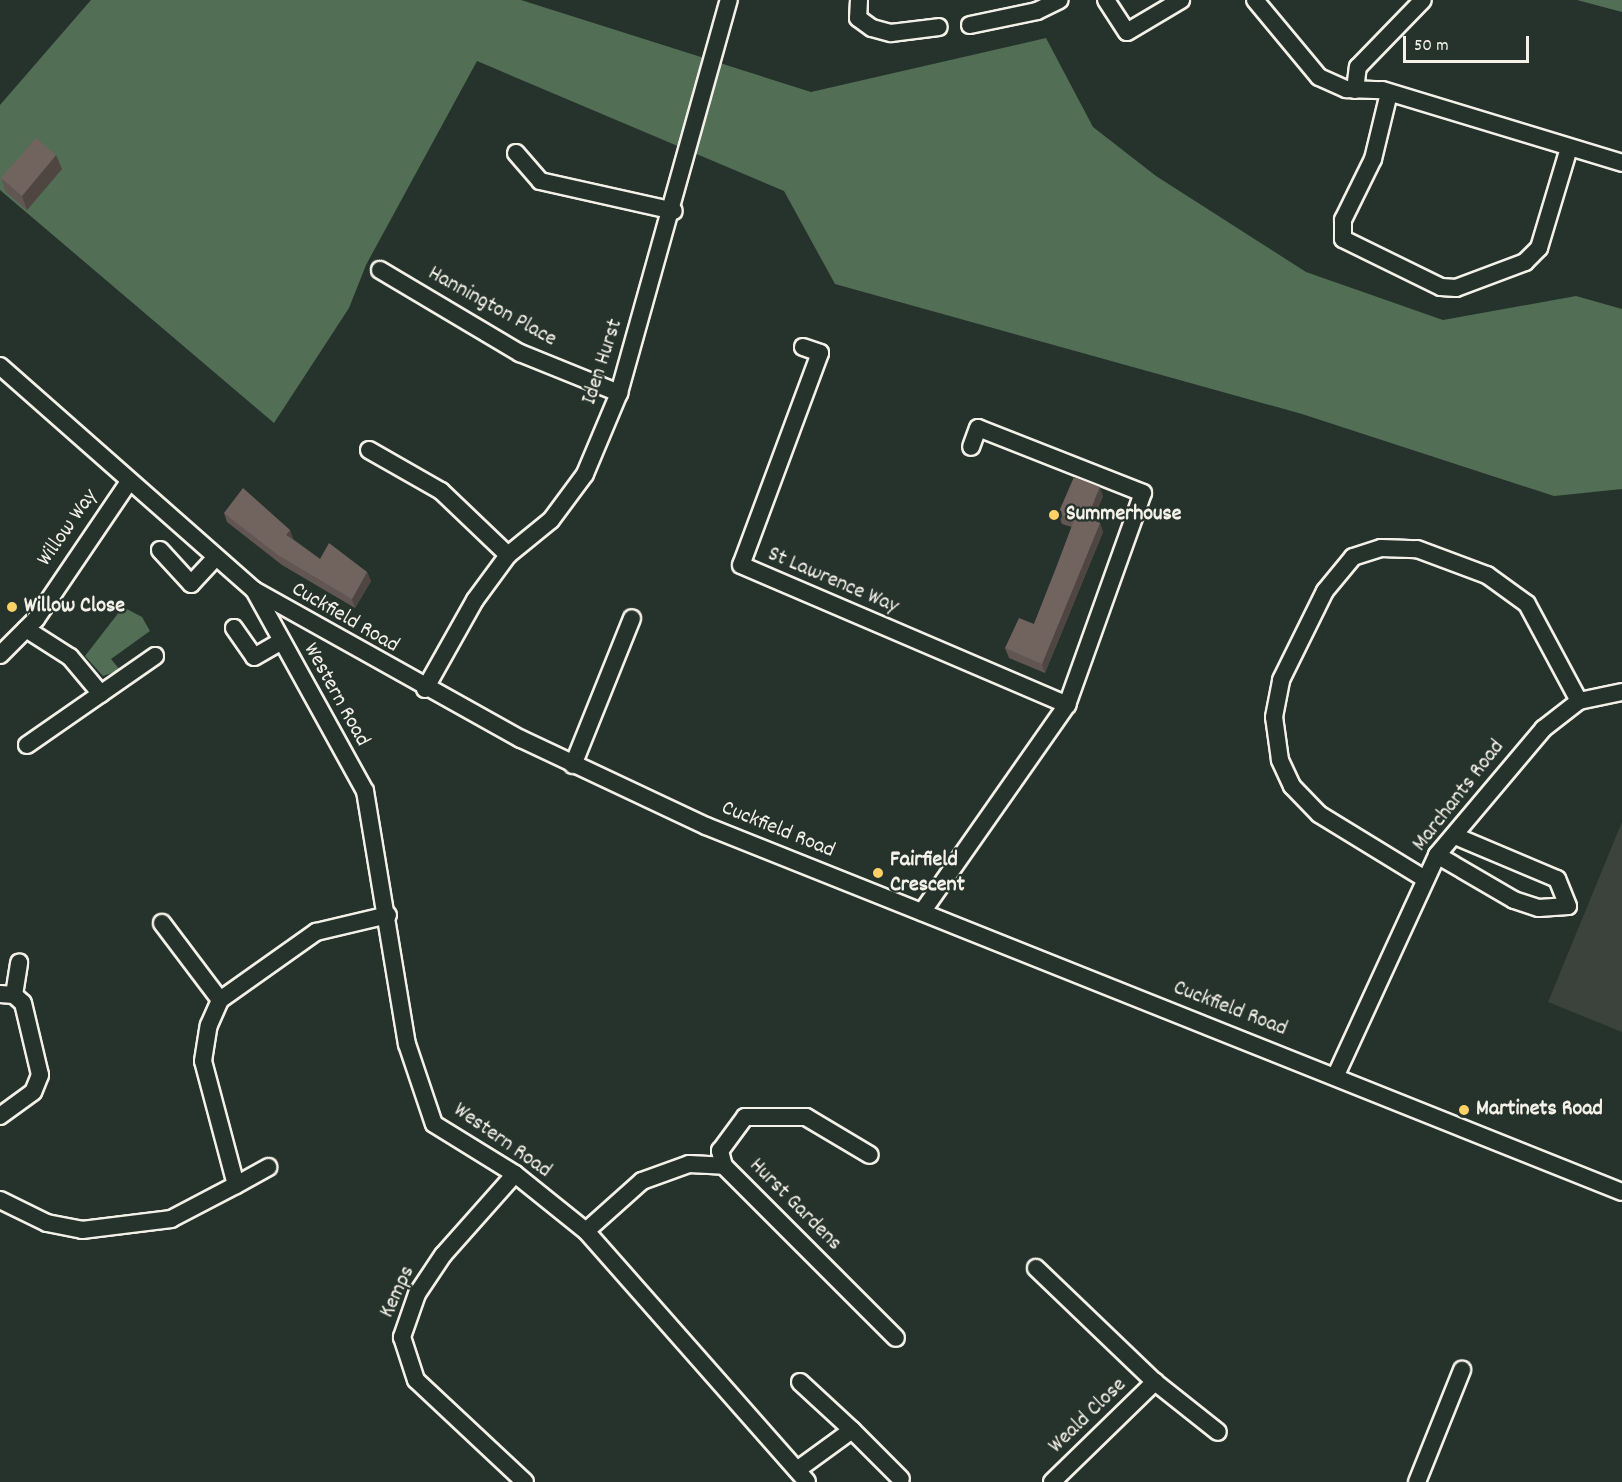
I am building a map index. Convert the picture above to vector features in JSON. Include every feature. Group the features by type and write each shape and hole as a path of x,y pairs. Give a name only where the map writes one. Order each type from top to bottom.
{"street":[{"name":"Iden Hurst","path":"425,689 475,600 508,555 551,520 585,474 619,393 674,211 703,86 729,0"},
{"path":"859,0 858,18 872,28 891,33 939,27"},
{"path":"970,25 1037,11 1060,0"},
{"path":"1107,0 1127,32 1181,0"},
{"path":"1255,0 1319,77 1355,90 1389,93 1622,163"},
{"path":"1355,90 1358,67 1423,0"},
{"path":"1389,93 1373,159 1343,220 1343,239 1441,287 1456,288 1525,262 1539,248 1569,148"},
{"path":"516,153 540,181 674,211"},
{"name":"Hannington Place","path":"380,270 520,353 619,393"},
{"name":"St Lawrence Way","path":"803,347 820,353 741,565 1066,705"},
{"name":"Cuckfield Road","path":"0,366 128,483 254,590 425,689 573,765 706,826 1336,1074 1622,1192"},
{"path":"922,912 1066,705 1143,493 978,428 971,447"},
{"path":"369,450 441,491 508,555"},
{"name":"Willow Way","path":"0,655 26,629 128,483"},
{"path":"1425,879 1320,814 1292,786 1280,760 1274,717 1281,680 1325,591 1353,557 1381,548 1418,549 1487,575 1527,604 1579,701"},
{"path":"160,550 191,584 216,558"},
{"name":"Western Road","path":"254,590 280,642 364,791 388,915 406,1044 434,1124 515,1174 586,1231 802,1476"},
{"path":"573,765 632,618"},
{"path":"234,628 254,657 280,642"},
{"path":"26,629 70,657 100,694"},
{"path":"27,745 155,656"},
{"name":"Marchants Road","path":"1336,1074 1437,855 1455,836 1489,787 1543,729 1579,701 1622,693"},
{"path":"1437,855 1514,900 1539,908 1568,906 1557,879 1455,836"},
{"path":"236,1185 203,1060 209,1025 220,1000 316,932 388,915"},
{"path":"162,923 220,1000"},
{"path":"0,1116 33,1092 40,1075 23,1003 7,995 19,962"},
{"path":"724,1166 720,1150 745,1117 806,1117 870,1155"},
{"name":"Hurst Gardens","path":"586,1231 642,1181 689,1164 724,1166 896,1338"},
{"path":"0,1200 47,1223 82,1230 171,1220 268,1167"},
{"name":"Kemps","path":"515,1174 443,1255 417,1294 402,1337 416,1380 525,1482"},
{"path":"1036,1268 1155,1382 1218,1432"},
{"path":"1417,1482 1462,1370"},
{"path":"801,1382 900,1479"},
{"name":"Weald Close","path":"1052,1482 1155,1382"},
{"path":"802,1476 852,1430"}],"shaded area":[{"path":"1622,822 1622,1032 1548,1002"}],"green space":[{"path":"91,0 521,0 811,92 1046,38 1093,127 1156,176 1306,272 1443,320 1576,296 1622,309 1622,489 1554,496 1302,414 835,284 784,191 477,61 366,265 349,308 274,423 0,190 0,105"},
{"path":"1577,0 1622,0 1622,12"},
{"path":"123,607 142,617 150,631 111,659 120,670 103,676 85,656"}],"building":[{"path":"36,138 56,155 22,196 1,178"},
{"path":"1074,477 1100,487 1087,518 1100,523 1042,664 1005,648 1019,618 1034,624 1074,520 1058,514"},
{"path":"243,488 290,530 286,535 320,559 329,543 367,572 352,599 278,555 224,513"}],"place":[{"name":"Summerhouse","path":"1054,515"},
{"name":"Willow Close","path":"12,607"},
{"name":"Fairfield Crescent","path":"878,873"},
{"name":"Martinets Road","path":"1464,1110"}]}
